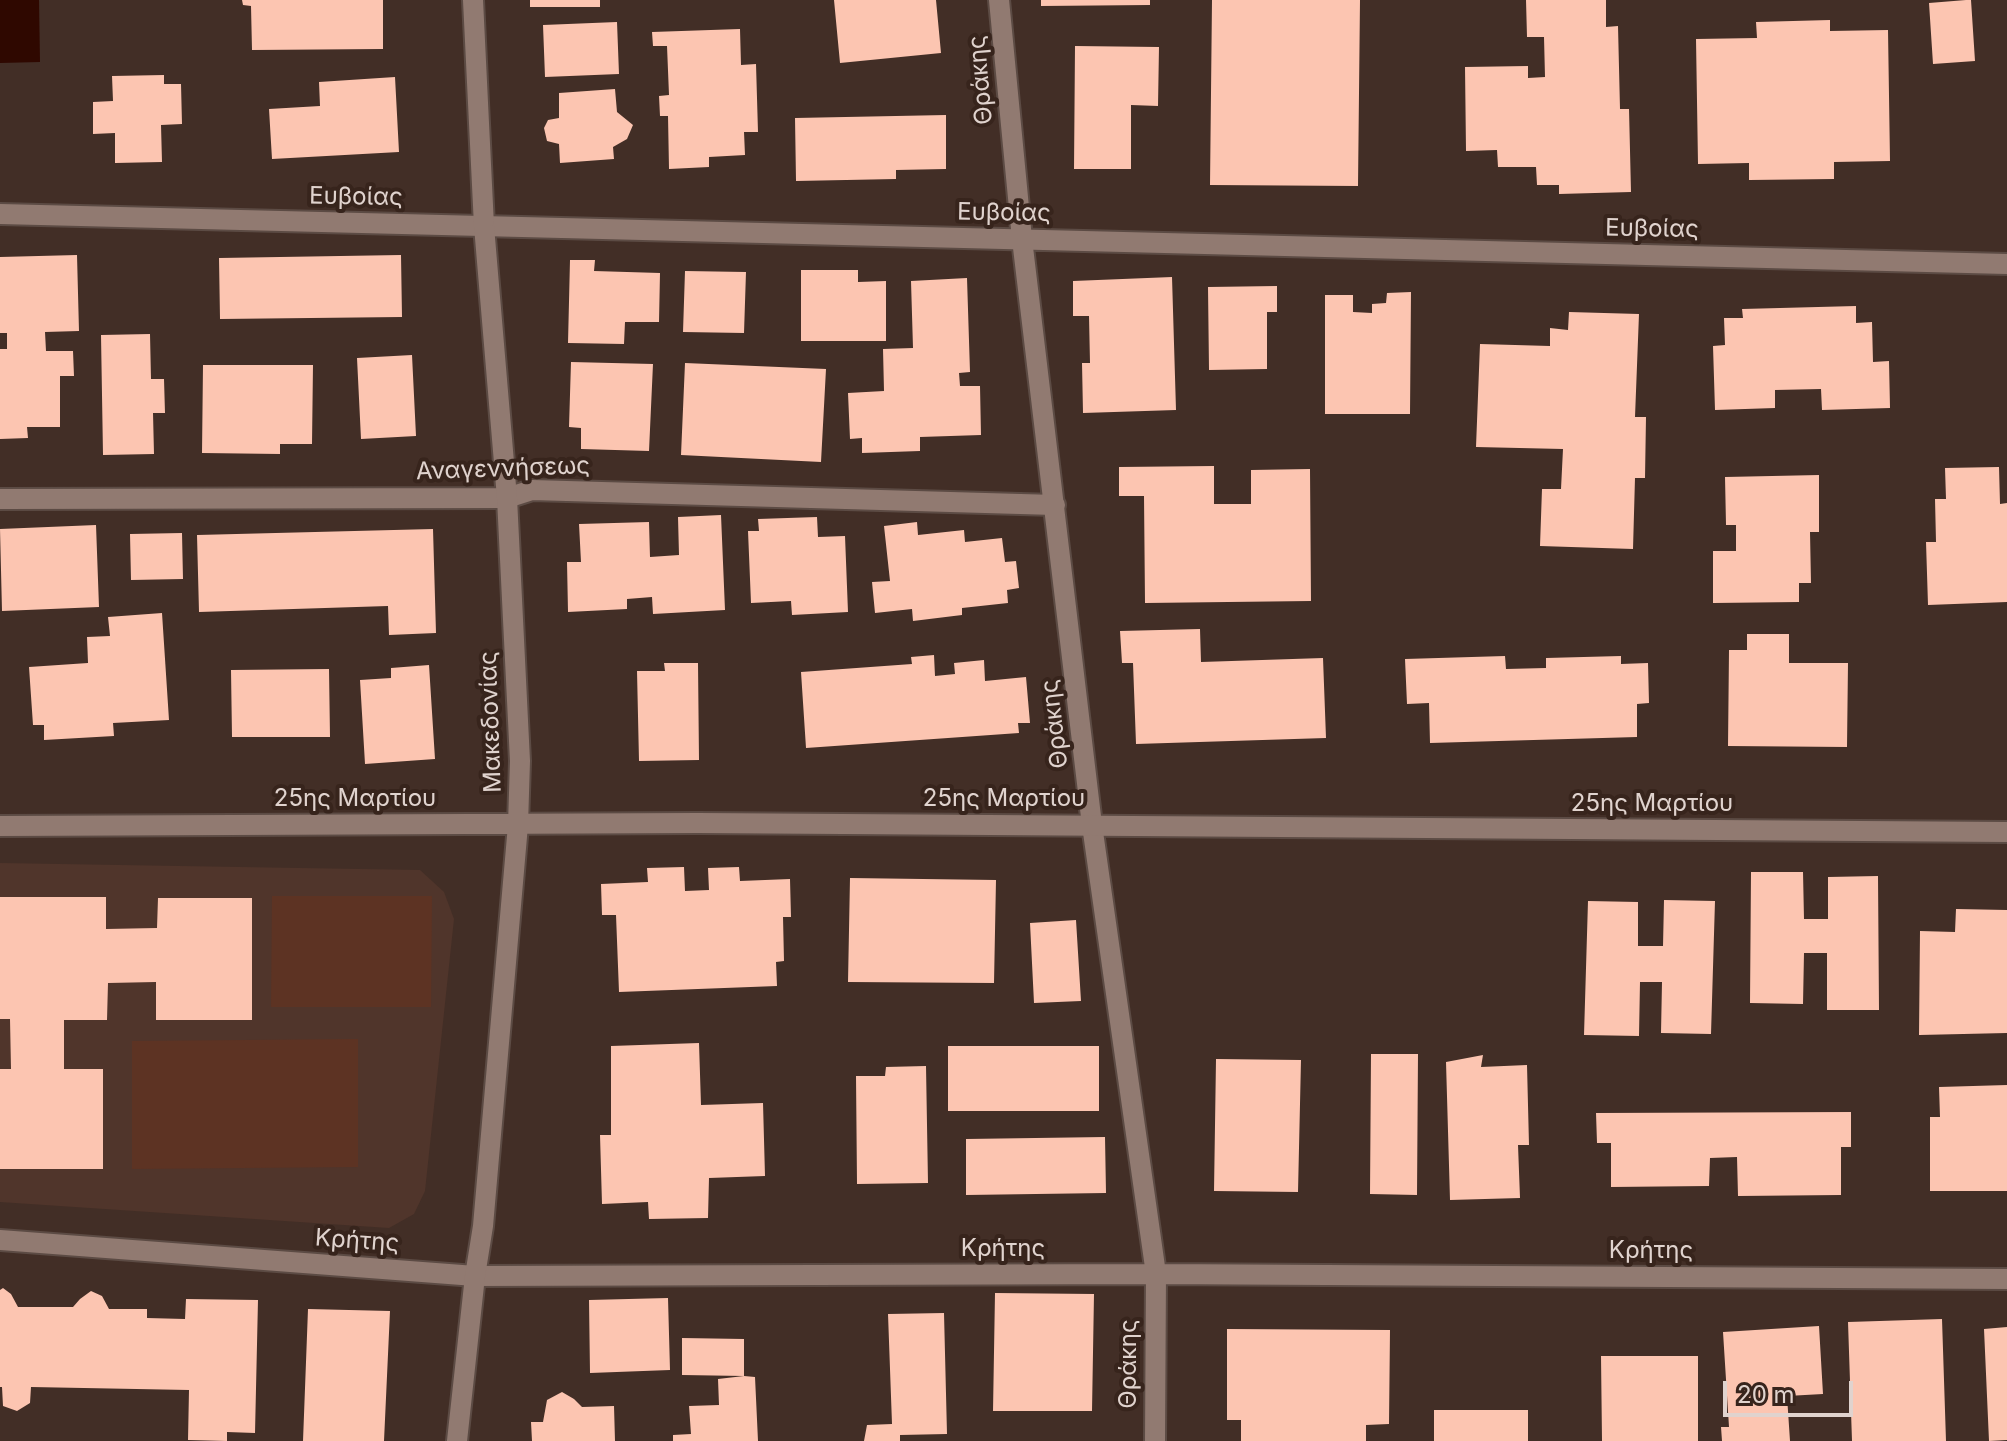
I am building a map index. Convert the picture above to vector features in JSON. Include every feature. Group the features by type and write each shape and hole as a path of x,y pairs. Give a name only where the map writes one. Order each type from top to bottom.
{"street":[{"name":"Μακεδονίας","path":"457,1441 483,1226 518,825 520,761 507,498 484,226 473,0"},
{"name":"Θράκης","path":"999,0 1022,239 1092,825 1156,1274 1155,1441"},
{"name":"Ευβοίας","path":"0,214 2007,264"},
{"name":"Αναγεννήσεως","path":"0,499 507,498 532,490 1055,505"},
{"name":"25ης Μαρτίου","path":"0,826 698,823 2007,832"},
{"name":"Κρήτης","path":"0,1240 475,1276 1156,1274 2007,1279"}],"shaded area":[{"path":"0,0 39,0 40,62 0,63"},
{"path":"0,863 420,870 444,892 454,919 425,1191 414,1214 389,1228 0,1202"},
{"path":"272,896 432,896 431,1007 271,1007"},
{"path":"358,1039 358,1167 132,1169 132,1041"}],"building":[{"path":"242,0 383,0 383,49 252,50 251,6 243,5"},
{"path":"530,0 600,0 600,7 530,7"},
{"path":"834,0 936,0 941,53 840,63"},
{"path":"1041,0 1150,0 1150,5 1041,6"},
{"path":"1212,0 1360,0 1358,186 1210,185"},
{"path":"1526,0 1606,0 1606,27 1618,26 1620,109 1629,109 1631,192 1559,194 1559,185 1537,185 1536,167 1498,167 1497,150 1466,151 1465,67 1528,66 1528,78 1545,77 1544,37 1527,37"},
{"path":"1971,0 1975,61 1933,64 1929,3"},
{"path":"1830,20 1830,31 1888,30 1890,161 1834,162 1834,179 1749,180 1749,163 1698,164 1696,39 1757,38 1756,22"},
{"path":"617,22 619,74 545,77 543,25"},
{"path":"740,29 741,65 756,64 758,132 744,132 745,155 709,157 709,167 669,169 668,116 660,116 659,96 669,95 667,46 653,46 652,32"},
{"path":"1075,46 1159,47 1158,106 1131,105 1131,169 1074,169"},
{"path":"164,75 164,84 181,84 182,124 161,125 162,162 115,163 115,133 93,134 93,102 113,101 112,76"},
{"path":"395,77 399,152 272,159 269,109 320,106 319,82"},
{"path":"615,89 617,112 633,125 627,139 613,147 614,159 560,163 559,144 547,141 544,128 548,120 559,118 559,93"},
{"path":"946,115 946,169 896,170 896,179 796,181 795,118"},
{"path":"77,255 79,331 45,332 46,351 73,351 74,376 60,376 60,427 27,427 28,438 0,439 0,349 7,349 7,333 0,333 0,257"},
{"path":"401,255 402,317 220,319 219,258"},
{"path":"570,260 595,260 594,271 660,273 659,322 625,322 624,344 568,343"},
{"path":"801,270 858,270 858,282 886,281 886,341 801,341"},
{"path":"685,271 746,272 744,333 683,332"},
{"path":"1172,277 1176,410 1083,413 1082,363 1090,363 1089,316 1073,316 1073,281"},
{"path":"967,278 970,372 959,373 960,386 980,386 981,435 920,437 920,451 862,453 862,438 850,439 848,393 884,391 883,349 913,348 911,281"},
{"path":"1277,286 1277,312 1267,312 1267,369 1209,370 1208,287"},
{"path":"1411,292 1410,414 1325,414 1325,295 1353,295 1353,312 1372,313 1372,304 1386,303 1387,293"},
{"path":"1856,306 1856,323 1872,322 1873,362 1889,361 1890,408 1822,410 1821,389 1775,390 1775,408 1715,410 1713,346 1725,345 1724,318 1743,318 1742,309"},
{"path":"1569,312 1639,314 1635,417 1646,417 1645,478 1635,478 1633,549 1540,546 1542,489 1561,489 1563,449 1476,447 1480,344 1550,346 1550,328 1568,330"},
{"path":"150,334 151,379 164,379 165,413 153,413 154,454 103,455 101,335"},
{"path":"412,355 416,436 361,439 357,358"},
{"path":"571,362 653,364 649,451 581,449 581,428 569,427"},
{"path":"685,363 826,369 821,462 681,455"},
{"path":"203,365 313,365 312,444 280,444 280,454 202,453"},
{"path":"1214,466 1214,504 1251,504 1251,470 1310,469 1311,601 1145,603 1144,496 1119,496 1119,467"},
{"path":"1999,467 2000,504 2007,503 2007,602 1928,605 1926,542 1936,542 1935,499 1946,499 1945,468"},
{"path":"1819,475 1819,532 1810,532 1811,583 1799,583 1799,602 1713,603 1713,551 1736,551 1736,525 1726,525 1725,477"},
{"path":"721,515 725,610 653,614 652,597 627,599 627,609 568,612 567,562 581,562 579,524 649,522 650,557 679,555 678,517"},
{"path":"817,517 818,537 845,536 848,612 792,615 791,601 751,603 748,531 759,531 758,519"},
{"path":"917,522 918,535 964,530 965,542 1002,538 1005,562 1016,561 1019,588 1007,590 1008,603 962,608 962,615 913,621 912,609 875,613 872,582 890,581 884,526"},
{"path":"96,525 99,607 2,611 0,529"},
{"path":"433,529 436,633 389,635 388,606 199,612 197,535"},
{"path":"182,533 183,579 131,580 130,534"},
{"path":"162,613 169,720 113,723 114,736 44,740 44,725 33,725 29,667 88,663 87,637 110,636 108,617"},
{"path":"1200,629 1201,662 1323,658 1326,738 1136,744 1133,663 1122,663 1120,631"},
{"path":"1747,634 1789,634 1789,663 1848,663 1847,747 1728,746 1729,650 1747,650"},
{"path":"934,655 935,676 955,674 954,663 984,660 985,681 1026,677 1030,723 1018,723 1019,733 806,748 801,672 912,664 911,657"},
{"path":"1505,656 1506,669 1546,668 1546,658 1621,656 1621,664 1648,663 1649,703 1637,704 1637,737 1430,743 1429,703 1407,704 1405,659"},
{"path":"664,663 698,663 699,760 639,761 637,671 665,671"},
{"path":"429,665 435,759 365,764 360,680 391,678 391,668"},
{"path":"329,669 330,737 232,737 231,670"},
{"path":"684,867 685,891 709,890 708,868 739,867 740,881 790,879 791,917 783,917 784,961 776,962 777,986 619,992 616,915 602,915 601,884 648,882 647,868"},
{"path":"1751,872 1803,872 1804,919 1828,919 1828,877 1878,876 1879,1010 1827,1010 1827,953 1804,953 1803,1004 1750,1003"},
{"path":"850,878 996,880 994,983 848,982"},
{"path":"0,897 106,897 106,929 157,928 158,898 252,898 252,1020 156,1020 156,982 108,983 107,1020 64,1020 64,1069 103,1069 103,1169 0,1169 0,1069 11,1069 10,1019 0,1019"},
{"path":"1664,900 1715,901 1711,1034 1661,1033 1662,982 1640,982 1639,1036 1584,1035 1588,901 1638,902 1638,946 1663,946"},
{"path":"1956,909 2007,910 2007,1033 1919,1035 1920,931 1955,932"},
{"path":"1076,920 1081,1001 1034,1003 1030,923"},
{"path":"699,1043 701,1105 763,1103 765,1176 709,1178 708,1218 649,1219 648,1202 602,1204 600,1135 611,1135 611,1046"},
{"path":"948,1046 1099,1046 1099,1111 948,1111"},
{"path":"1371,1054 1418,1054 1417,1195 1370,1194"},
{"path":"1483,1055 1481,1067 1527,1065 1529,1145 1518,1145 1520,1198 1450,1200 1446,1062"},
{"path":"1216,1059 1301,1060 1298,1192 1214,1191"},
{"path":"926,1066 928,1183 857,1184 856,1076 885,1076 886,1067"},
{"path":"2007,1085 2007,1191 1930,1191 1930,1117 1940,1117 1939,1087"},
{"path":"1851,1112 1851,1147 1841,1147 1841,1195 1738,1196 1737,1157 1710,1158 1709,1186 1611,1187 1611,1143 1597,1143 1596,1113"},
{"path":"1105,1137 1106,1193 966,1195 966,1139"},
{"path":"3,1288 11,1294 18,1307 73,1307 91,1291 102,1296 109,1309 147,1309 147,1318 185,1319 186,1299 258,1300 255,1433 227,1432 227,1441 188,1440 189,1390 31,1387 30,1403 17,1411 3,1406 0,1387 0,1290"},
{"path":"995,1293 1094,1294 1092,1411 993,1411"},
{"path":"668,1298 670,1370 590,1373 589,1300"},
{"path":"308,1309 390,1311 384,1441 303,1441"},
{"path":"944,1313 947,1434 900,1435 900,1441 864,1441 867,1425 892,1424 888,1314"},
{"path":"1942,1319 1946,1441 1852,1441 1848,1322"},
{"path":"1819,1326 1823,1394 1787,1396 1790,1441 1722,1441 1721,1427 1729,1427 1723,1332"},
{"path":"2007,1327 2007,1440 1989,1441 1984,1329"},
{"path":"1227,1329 1390,1330 1389,1424 1366,1425 1366,1441 1241,1441 1241,1420 1227,1420"},
{"path":"682,1338 744,1339 744,1376 682,1375"},
{"path":"1601,1356 1698,1356 1698,1441 1602,1441"},
{"path":"755,1377 758,1441 673,1441 673,1435 691,1434 689,1406 719,1405 718,1379"},
{"path":"562,1392 582,1407 614,1406 615,1441 532,1441 531,1422 543,1422 547,1400"},
{"path":"1434,1410 1528,1410 1528,1441 1434,1441"}]}
